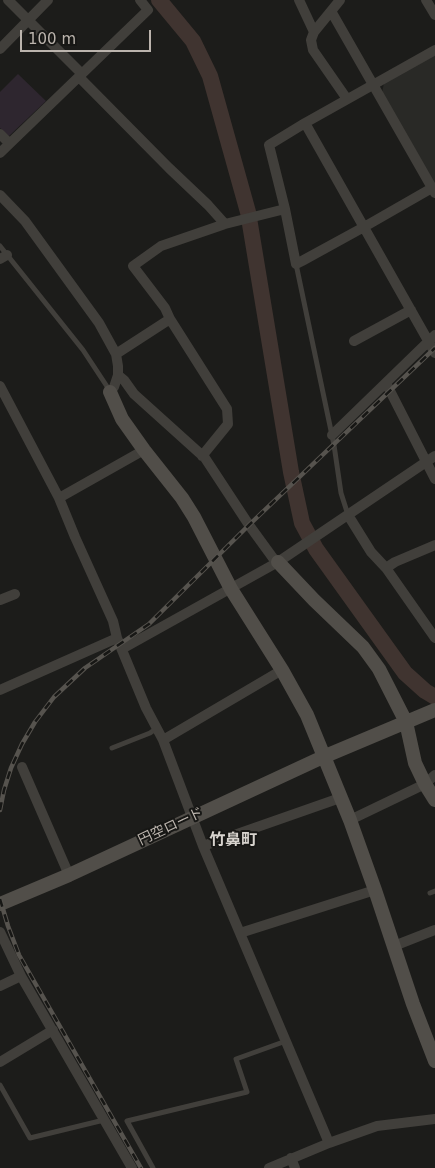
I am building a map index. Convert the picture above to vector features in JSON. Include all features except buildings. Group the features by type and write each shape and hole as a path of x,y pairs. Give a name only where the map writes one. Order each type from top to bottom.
{"street":[{"path":"8,0 225,224"},
{"path":"0,49 48,0"},
{"path":"0,153 148,10 140,0"},
{"path":"299,0 314,32"},
{"path":"340,0 314,32 311,40 313,50 347,99"},
{"path":"426,0 435,15"},
{"path":"331,11 374,85 433,191 296,264 269,145 305,123 374,85 435,50"},
{"path":"305,123 411,310 432,339 435,353"},
{"path":"0,134 9,143"},
{"path":"0,195 25,221 99,323 116,354 118,375 110,392 122,419 182,498 194,517 231,589 282,670 306,715 350,820 413,1004 435,1061"},
{"path":"202,456 228,424 227,409 165,308 133,266 161,246 225,224 285,209"},
{"path":"354,341 411,310"},
{"path":"116,354 170,319"},
{"path":"332,434 432,339"},
{"path":"118,375 134,394 205,458 273,558 363,647 378,669 406,722 414,763 430,779 435,800"},
{"path":"386,383 431,459 435,479"},
{"path":"0,386 59,498 74,537 113,622 117,638 146,708 163,740 204,846 329,1143"},
{"path":"59,498 144,450"},
{"path":"122,649 278,562 431,459"},
{"path":"348,515 371,552 386,568 435,638"},
{"path":"386,568 395,562 435,545"},
{"path":"0,600 15,594"},
{"path":"0,690 117,638"},
{"path":"163,740 282,670"},
{"name":"円空ロード","path":"0,904 323,757 435,710"},
{"path":"22,767 69,874"},
{"path":"350,820 430,779"},
{"path":"204,846 340,798"},
{"path":"240,933 375,890"},
{"path":"394,946 435,930"},
{"path":"0,932 22,976 132,1168"},
{"path":"0,986 22,976"},
{"path":"0,1062 53,1030"},
{"path":"269,1168 293,1163 329,1143 377,1126 435,1119"}],"lane":[{"path":"0,246 3,257 83,350 110,392"},
{"path":"296,264 332,434 343,503 348,515"},
{"path":"112,748 150,733 157,728"},
{"path":"153,1168 127,1120 247,1092 236,1059 286,1041"},
{"path":"0,1085 30,1138 104,1120"}],"shaded area":[{"path":"435,55 435,187 382,93 384,83"},
{"path":"18,74 46,101 9,136 0,128 0,92"}],"waterway":[{"path":"159,0 193,41 210,76 248,212 291,472 302,523 316,549 405,673 425,691 435,697"}],"railway":[{"path":"0,810 11,768 22,744 35,722 54,697 85,668 149,624 249,525 435,348"},
{"path":"0,899 19,955 141,1168"}],"district":[{"name":"竹鼻町","path":"233,841"}]}
